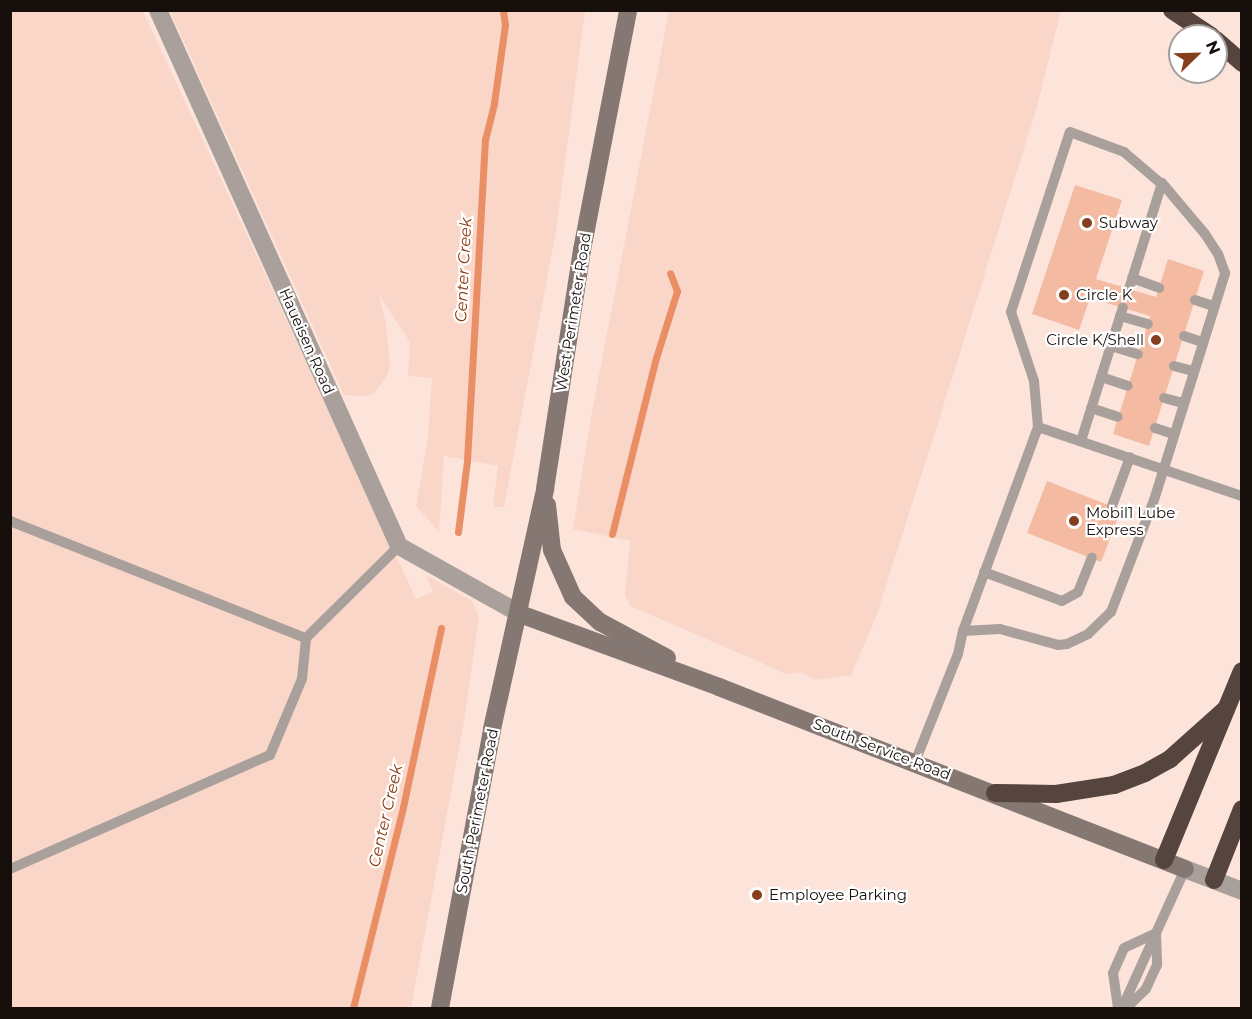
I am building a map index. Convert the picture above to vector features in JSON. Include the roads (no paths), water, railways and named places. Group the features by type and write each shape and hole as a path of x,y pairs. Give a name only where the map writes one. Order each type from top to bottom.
{"highway":[{"path":"1172,10 1193,24"},
{"path":"1228,51 1242,63"},
{"path":"1164,860 1242,671"},
{"path":"995,793 1056,794 1114,785 1145,773 1170,759 1226,709"},
{"path":"1214,880 1242,809"}],"street":[{"name":"Haueisen Road","path":"158,10 399,546"},
{"name":"West Perimeter Road","path":"520,614 545,489 582,250 628,10"},
{"path":"545,489 552,550 573,597 600,622 719,687"},
{"path":"399,546 520,614"},
{"name":"South Service Road","path":"520,614 915,762 1242,891"},
{"name":"South Perimeter Road","path":"440,1008 492,729 520,614"}],"lane":[{"path":"915,762 958,654 963,631 1038,427 1034,381 1011,312 1070,132 1124,152 1162,183 1205,234 1218,254 1225,273 1163,468 1111,612 1077,641 1058,645 1000,629 963,631"},
{"path":"1162,183 1180,205"},
{"path":"1159,288 1130,284 1162,183"},
{"path":"1195,300 1214,306"},
{"path":"1081,441 1121,311 1148,324"},
{"path":"1184,336 1203,342"},
{"path":"1111,346 1138,354"},
{"path":"1174,366 1193,372"},
{"path":"1101,377 1128,386"},
{"path":"1164,398 1183,404"},
{"path":"1091,408 1119,417"},
{"path":"1038,427 1242,496"},
{"path":"1155,428 1174,434"},
{"path":"1112,506 1130,457"},
{"path":"10,521 306,638"},
{"path":"10,869 270,756 302,679 306,638 399,546"},
{"path":"984,573 1062,601 1078,592 1092,558"},
{"path":"1122,1008 1185,869"},
{"path":"1122,1008 1113,973 1124,948 1156,933"}],"waterway":[{"name":"Center Creek","path":"458,532 467,461 485,140 494,103 505,25 503,10"},
{"path":"612,534 656,358 677,291 670,273"},
{"name":"Center Creek","path":"353,1008 403,807 441,628"}],"place":[{"name":"Subway","path":"1087,223"},
{"name":"Circle K","path":"1064,295"},
{"name":"Circle K/Shell","path":"1156,340"},
{"name":"Mobil1 Lube Express","path":"1074,521"},
{"name":"Employee Parking","path":"757,895"}]}
